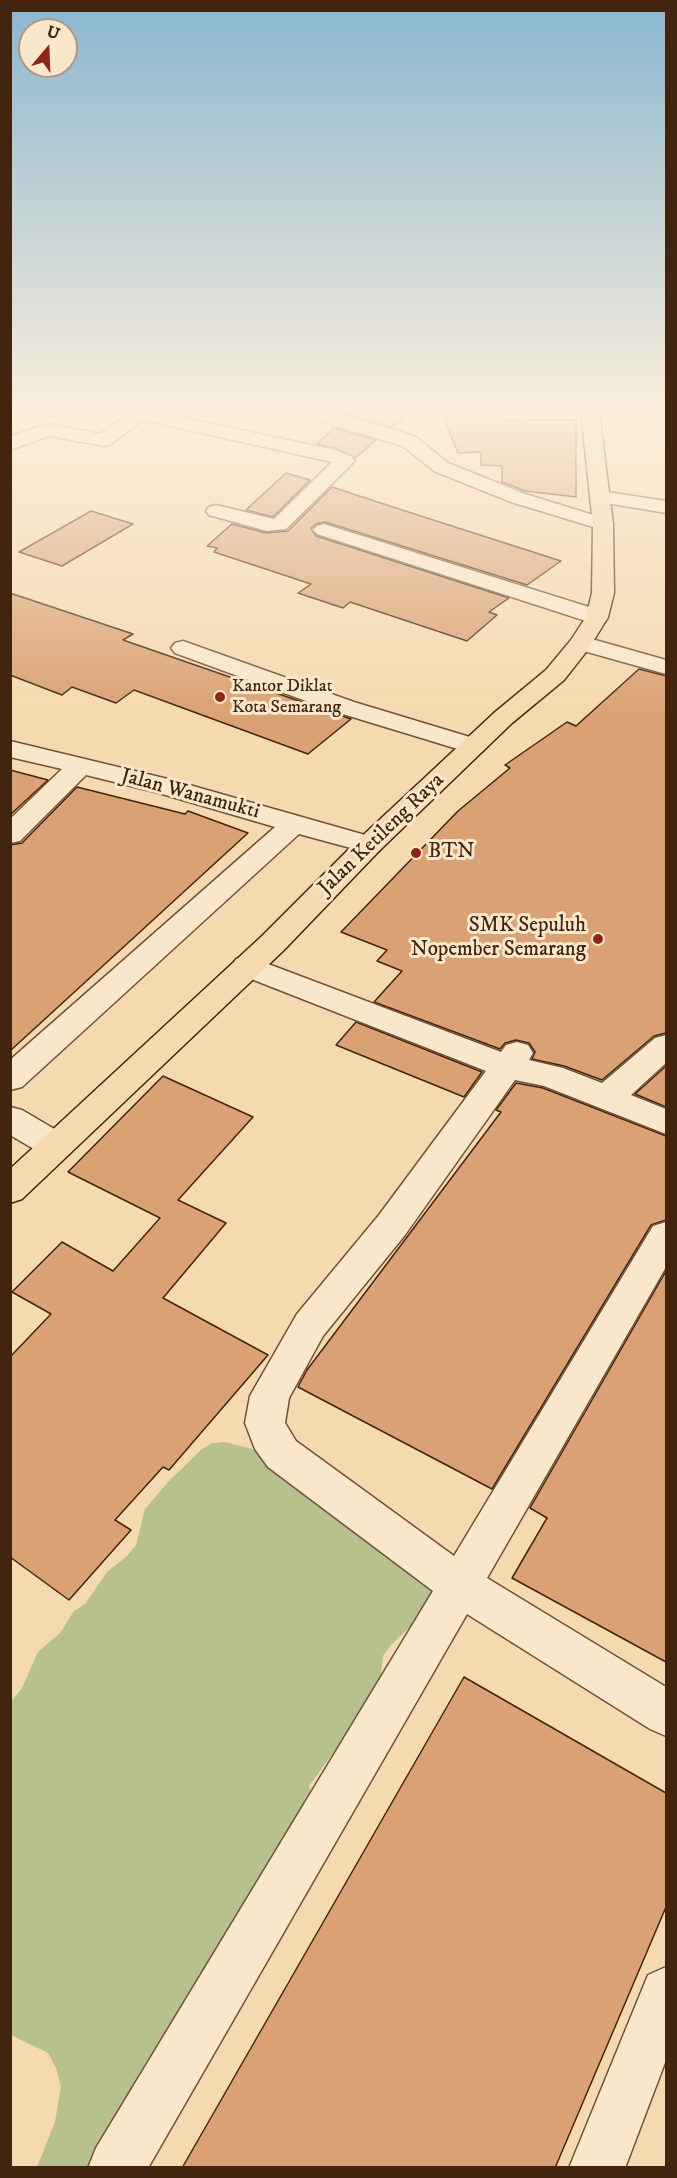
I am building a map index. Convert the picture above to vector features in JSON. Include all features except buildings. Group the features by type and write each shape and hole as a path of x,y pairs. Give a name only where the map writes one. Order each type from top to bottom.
{"main road":[{"name":"Jalan Ketileng Raya","path":"10,1190 256,958 369,845 503,718 555,675 581,643 597,617 603,593 602,514"}],"street":[{"path":"226,514 267,525 279,525 291,514"},
{"path":"324,530 597,617"},
{"path":"581,643 666,667"},
{"path":"183,648 345,707 474,746"},
{"name":"Jalan Wanamukti","path":"10,749 164,786 369,845"},
{"path":"10,835 80,766"},
{"path":"10,1079 294,824"},
{"path":"256,958 666,1122"},
{"path":"606,1098 666,1046"},
{"path":"513,1060 392,1225 310,1325 270,1396 264,1423 269,1437 282,1454 461,1586 666,1713"},
{"path":"10,1119 56,1146"},
{"path":"116,2168 666,1236"},
{"path":"597,2168 666,1993"}],"green space":[{"path":"225,1442 260,1451 440,1565 434,1604 391,1645 383,1656 380,1681 350,1730 309,1786 313,1800 142,2167 37,2167 55,2122 61,2086 56,2068 48,2053 11,2035 11,1702 22,1688 38,1652 60,1633 74,1611 85,1604 107,1572 127,1556 136,1545 145,1509 168,1482 202,1449 212,1443"}],"place":[{"name":"Kantor Diklat Kota Semarang","path":"220,697"},
{"name":"BTN","path":"416,853"},
{"name":"SMK Sepuluh Nopember Semarang","path":"598,939"}]}
